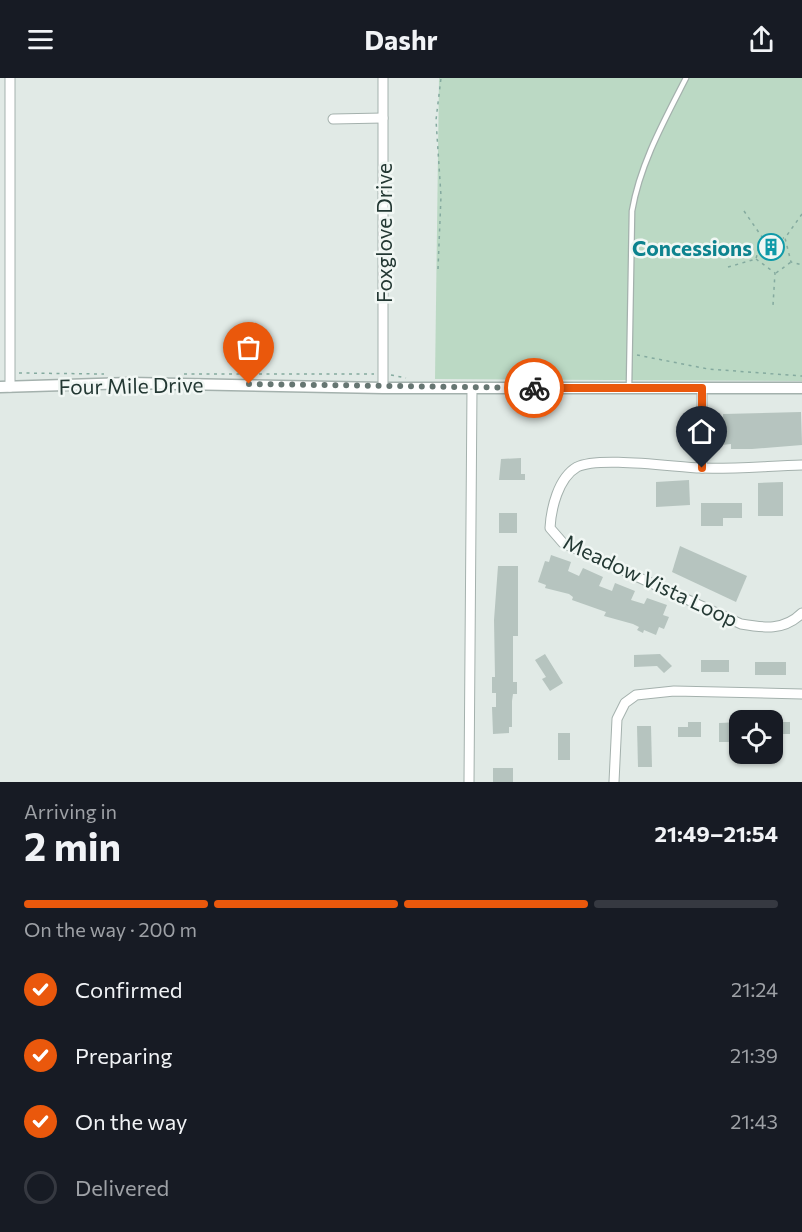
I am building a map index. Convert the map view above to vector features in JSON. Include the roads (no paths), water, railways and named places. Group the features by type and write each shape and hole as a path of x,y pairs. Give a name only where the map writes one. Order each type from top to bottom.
{"street":[{"path":"5,387 10,374 10,78"},
{"name":"Foxglove Drive","path":"383,78 383,388"},
{"path":"333,119 383,118"},
{"name":"Four Mile Drive","path":"5,387 162,383 383,388 802,388"},
{"path":"468,782 472,388"},
{"path":"702,388 702,468"},
{"name":"Meadow Vista Loop","path":"802,465 702,468 598,463 577,467 564,480 550,510 550,528 563,543 741,624 771,629 794,622 802,614"},
{"path":"614,782 616,719 625,704 636,695 674,692 802,694"}],"lane":[{"path":"629,387 632,212 635,193 652,146 686,78"}],"place":[{"name":"Concessions","path":"771,247"}]}
